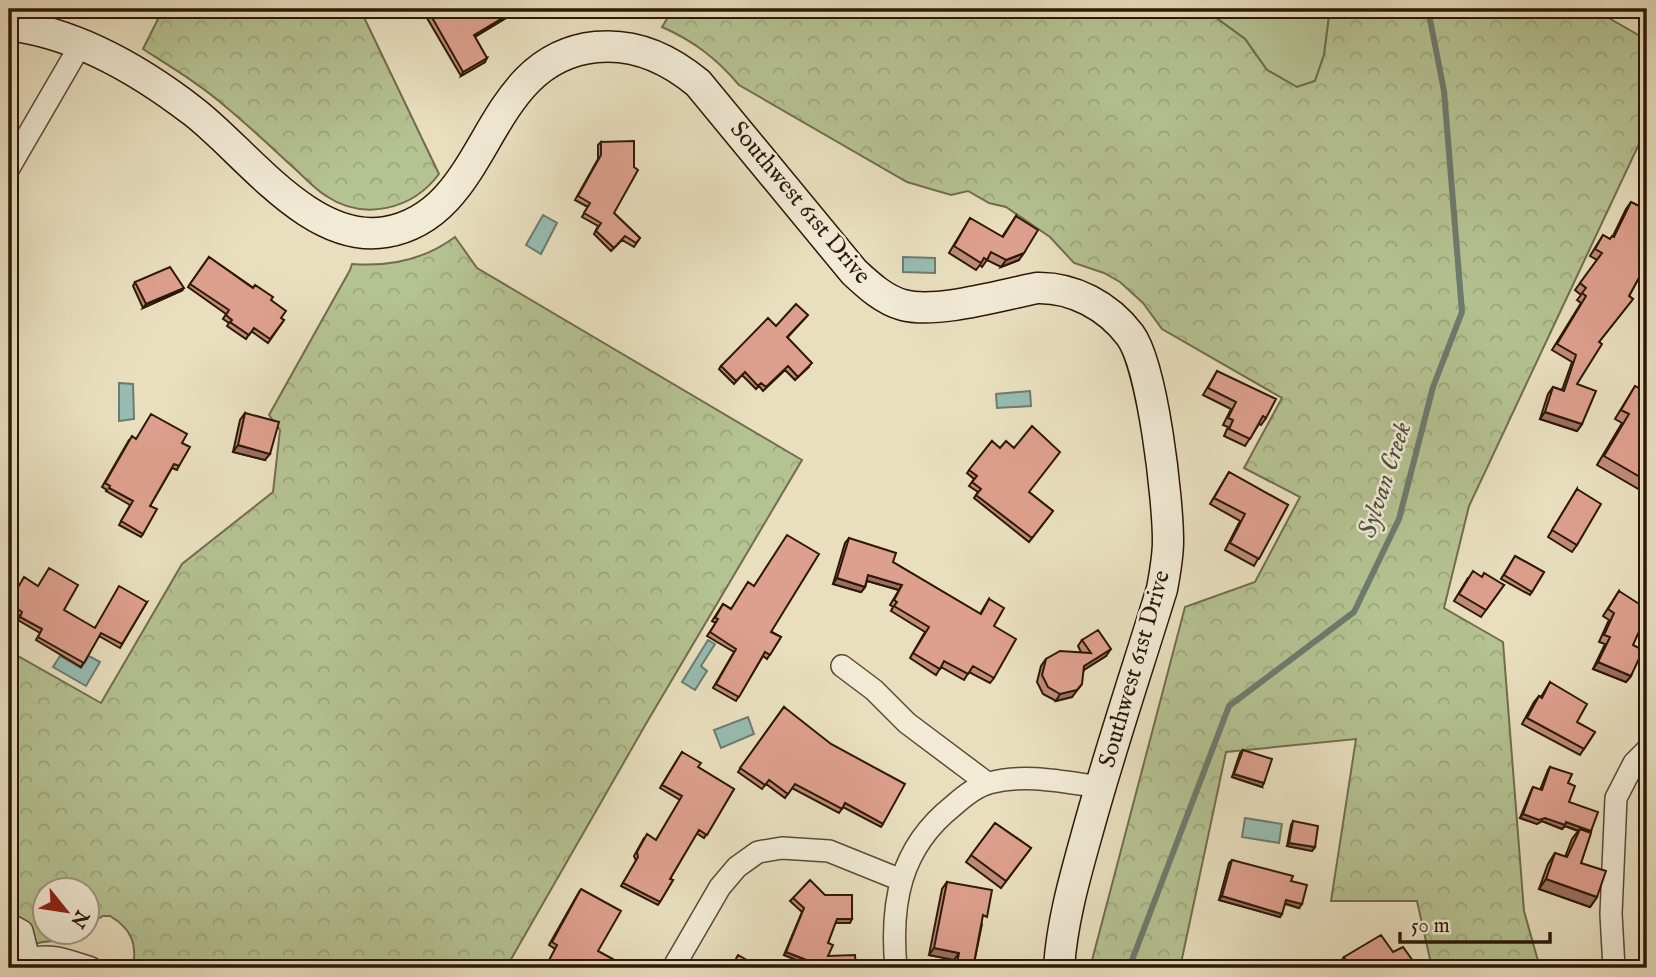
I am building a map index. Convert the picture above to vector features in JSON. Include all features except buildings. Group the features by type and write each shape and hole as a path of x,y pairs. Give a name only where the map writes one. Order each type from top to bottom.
{"street":[{"name":"Southwest 61st Drive","path":"9,25 51,33 81,44 148,81 192,110 303,209 334,225 367,232 385,232 405,227 440,206 460,183 497,119 518,89 535,71 574,51 606,46 637,49 668,61 698,83 854,272 891,301 904,306 928,308 1049,288 1069,292 1102,309 1130,335 1144,367 1158,445 1168,542 1162,589 1075,879 1064,928 1059,968"},
{"path":"9,168 81,44"},
{"path":"842,666 874,690 906,723 987,783"},
{"path":"1614,968 1611,914 1615,798 1634,763 1647,750"},
{"path":"896,968 894,919 901,880 914,848 927,830 962,799 987,783 1012,779 1046,779 1101,787"},
{"path":"673,968 720,887 737,867 758,852 782,848 830,851 901,880"},
{"path":"9,924 23,931 26,964 43,955 90,968"}],"green space":[{"path":"163,9 360,9 439,174 415,196 387,208 356,208 326,196 216,99 143,49"},
{"path":"673,9 1204,9 1245,39 1267,70 1297,87 1315,81 1324,55 1330,9 1593,9 1647,40 1647,127 1469,506 1444,608 1503,642 1524,911 1540,968 1432,968 1417,901 1331,901 1356,739 1226,752 1180,968 1090,968 1185,607 1255,582 1300,497 1244,468 1282,398 1162,329 1143,303 1120,282 1104,273 1074,263 1050,237 1006,207 989,203 968,191 951,195 907,182 739,85 704,52 662,27"},
{"path":"1204,9 1330,9 1324,55 1315,81 1297,87 1267,70 1245,39"},
{"path":"455,237 477,268 802,460 506,968 133,968 133,944 128,932 110,916 102,917 102,876 32,876 32,944 11,949 9,952 9,651 101,703 182,564 273,492 280,430 269,415 352,264 393,263 419,256"}],"water":[{"path":"543,215 557,223 541,254 526,245"},
{"path":"903,257 935,258 935,273 903,272"},
{"path":"119,383 133,384 134,419 119,421"},
{"path":"1030,391 1031,406 997,408 996,394"},
{"path":"708,640 715,644 701,666 707,671 695,690 682,682"},
{"path":"60,656 81,668 89,656 100,662 86,686 53,667"},
{"path":"748,717 754,734 721,748 714,730"},
{"path":"1245,818 1282,824 1279,843 1242,837"}],"waterway":[{"name":"Sylvan Creek","path":"1129,968 1229,706 1354,612 1399,519 1433,387 1462,312 1444,91 1428,9"}]}
